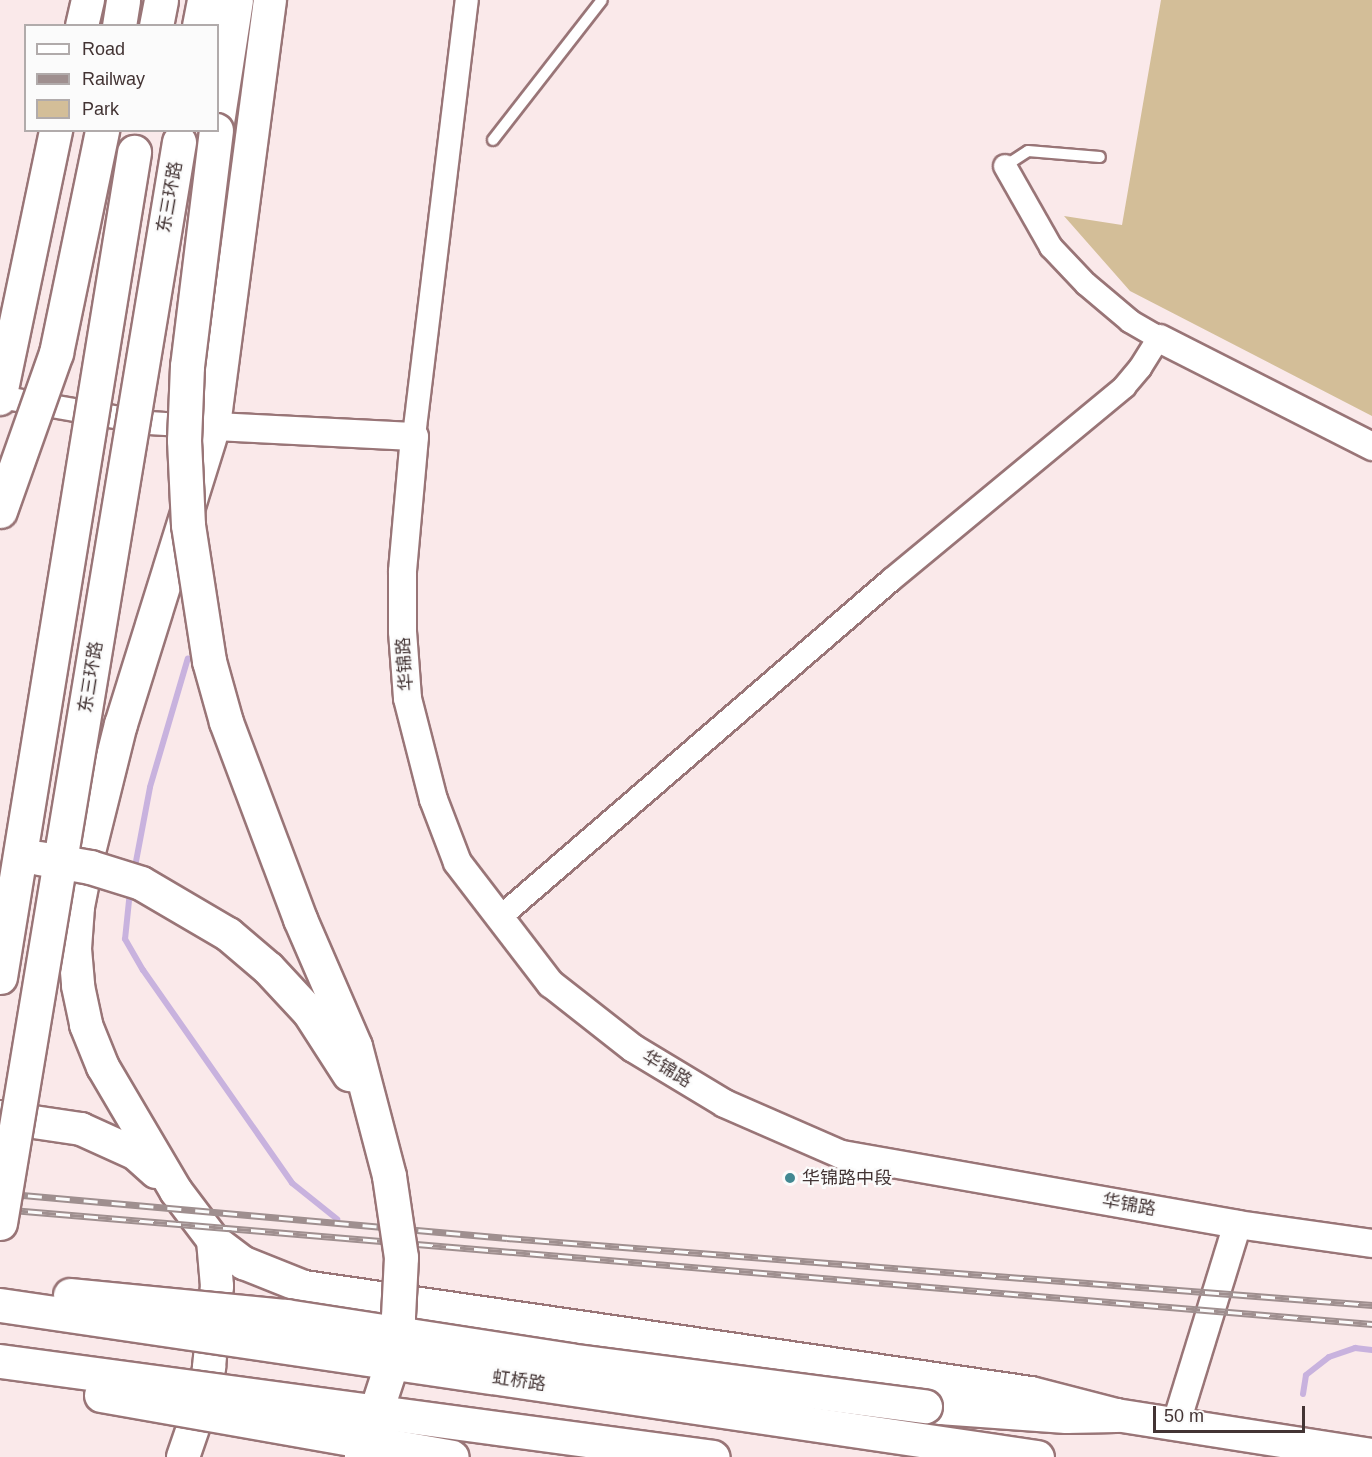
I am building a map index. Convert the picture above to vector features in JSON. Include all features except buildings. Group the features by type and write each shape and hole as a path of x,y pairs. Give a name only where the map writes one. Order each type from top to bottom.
{"highway":[{"path":"119,24 123,0"},
{"path":"156,24 161,0"},
{"path":"199,24 204,0"},
{"path":"219,102 236,0"},
{"path":"0,511 56,353 102,132"},
{"path":"216,132 193,291 184,440 188,525 197,596 209,661 226,722 296,909 355,1046 389,1176 401,1257 398,1317 391,1365 361,1457"},
{"name":"东三环路","path":"0,1223 180,136"},
{"path":"0,977 136,141"},
{"path":"0,856 33,857 90,867 141,883 228,934 276,977 336,1049 363,1101 389,1176"},
{"path":"0,1290 263,1313 569,1360 925,1406 1066,1416 1116,1415"},
{"name":"虹桥路","path":"0,1305 1037,1457"},
{"path":"0,1361 712,1457"},
{"path":"0,1373 253,1424 452,1457"}],"main road":[{"path":"82,24 88,0"},
{"path":"270,0 214,426 121,724 86,866 75,950 86,1025 103,1067 176,1191 213,1240 244,1263 304,1287 1031,1393 1116,1415 1372,1455"},
{"path":"0,398 56,132"},
{"path":"0,1117 48,1122 109,1139 136,1154 176,1191"},
{"path":"183,1457 200,1409 209,1367 217,1286 213,1240"}],"street":[{"path":"0,398 149,423 414,436 467,0"},
{"path":"1005,166 1051,247 1086,284 1130,321 1372,446"},
{"path":"499,918 891,580 1124,387 1159,338"},
{"name":"华锦路","path":"414,436 402,571 407,698 433,799 457,862 550,983 633,1048 724,1103 841,1154 1236,1224 1372,1243"},
{"path":"1175,1425 1236,1224"}],"lane":[{"path":"493,140 602,0"},
{"path":"1005,166 1028,151 1100,157"}],"green space":[{"path":"1161,0 1372,0 1372,416 1130,291 1064,216 1122,225"}],"waterway":[{"path":"134,872 150,787 188,658"},
{"path":"130,891 125,939 143,970 292,1183 337,1219"},
{"path":"1303,1394 1306,1375 1329,1357 1355,1348 1372,1350"}],"railway":[{"path":"0,1193 507,1238 1372,1305"},
{"path":"0,1209 1372,1324"}],"place":[{"name":"华锦路中段","path":"790,1178"}]}
